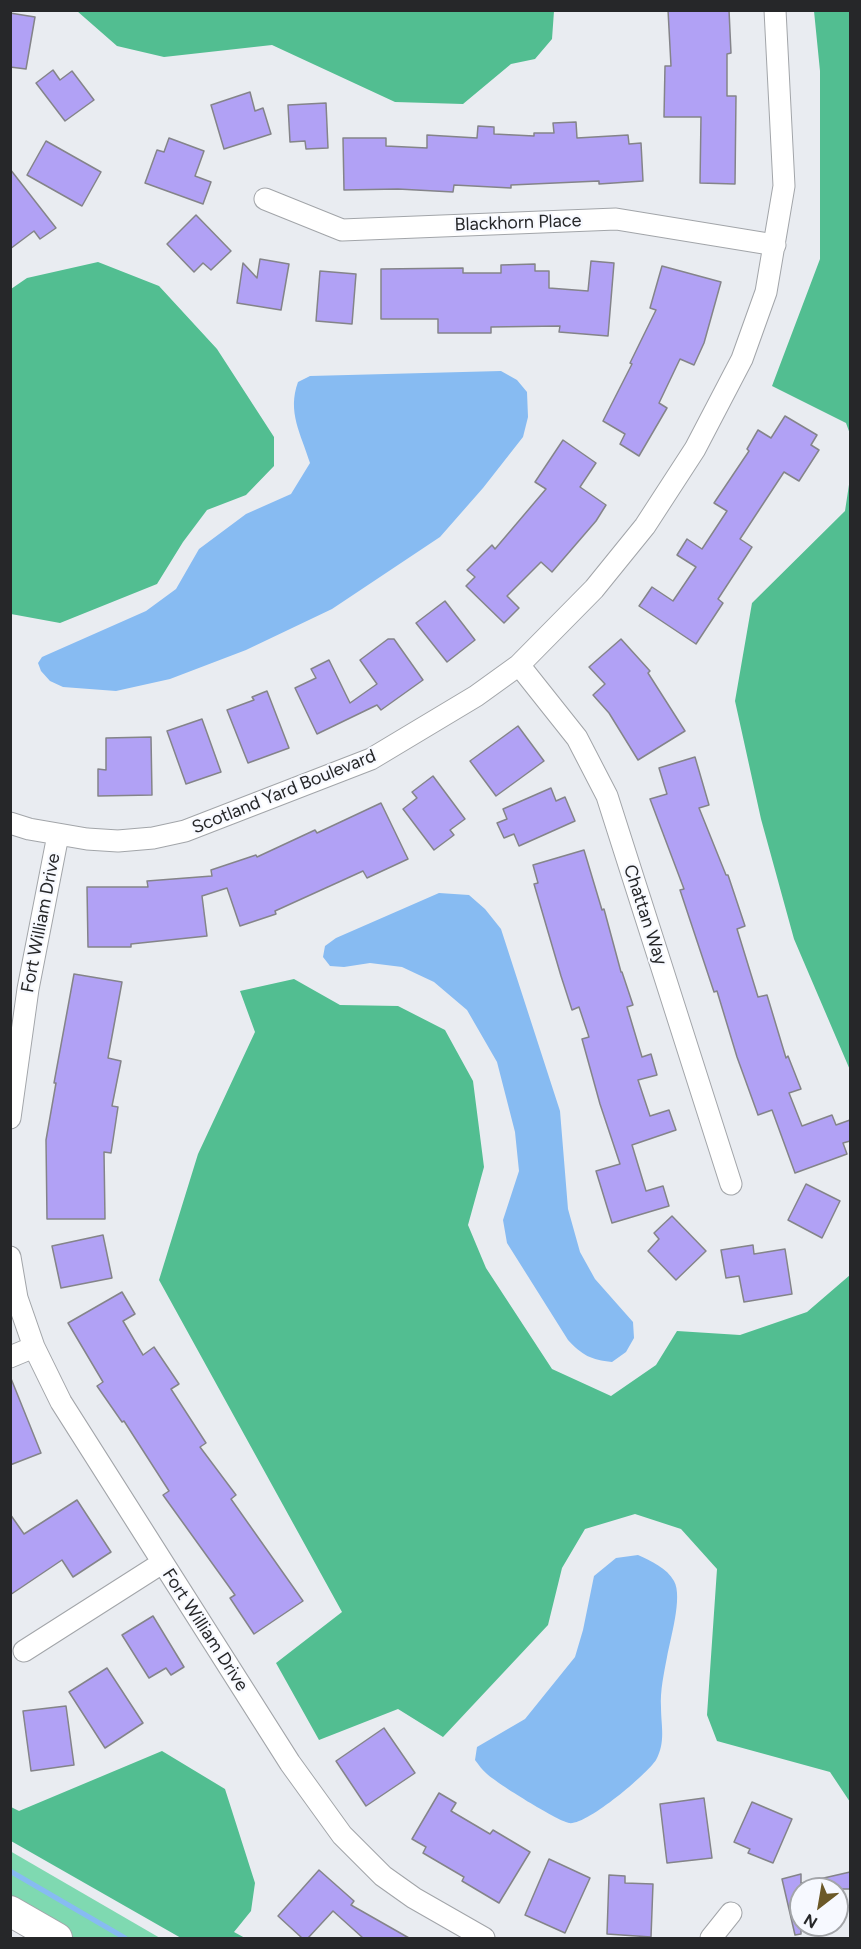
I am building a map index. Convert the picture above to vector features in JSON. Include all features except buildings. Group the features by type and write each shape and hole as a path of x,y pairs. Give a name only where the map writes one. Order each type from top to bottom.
{"street":[{"name":"Scotland Yard Boulevard","path":"10,823 58,835 118,841 153,838 185,831 371,759 460,707 519,665 594,589 645,526 695,449 742,359 766,292 784,186 775,10"},
{"name":"Blackhorn Place","path":"265,199 342,230 616,219 775,245"},
{"name":"Chattan Way","path":"519,665 577,738 607,796 731,1184"},
{"name":"Fort William Drive","path":"10,1118 28,989 58,835"},
{"name":"Fort William Drive","path":"10,1257 17,1298 34,1347 61,1402 290,1763 342,1835 383,1876 414,1898 484,1938"},
{"path":"10,1357 34,1347"},
{"path":"24,1650 162,1563"},
{"path":"10,1911 57,1938"},
{"path":"711,1938 731,1912"}],"green space":[{"path":"77,11 554,11 552,39 535,59 511,64 463,104 395,102 272,45 164,57 117,46"},
{"path":"814,11 850,11 850,434 846,423 772,386 820,259 820,71"},
{"path":"98,262 159,286 217,349 274,437 274,466 246,495 207,510 183,542 157,584 60,623 11,614 11,289 27,278"},
{"path":"850,478 850,1070 794,939 761,819 735,701 752,603 845,511"},
{"path":"294,979 340,1005 398,1006 445,1030 473,1081 484,1167 468,1225 486,1268 552,1369 611,1396 656,1365 677,1331 740,1335 807,1312 850,1275 850,1802 830,1772 717,1741 707,1715 717,1569 681,1529 635,1514 585,1529 562,1568 548,1625 443,1737 398,1709 319,1740 276,1663 342,1612 159,1280 198,1154 255,1032 240,991"},
{"path":"162,1751 225,1789 255,1883 251,1911 234,1932 245,1938 181,1938 11,1841 11,1807 19,1811"},
{"path":"10,1851 160,1938 72,1938 11,1903"}],"water":[{"path":"501,371 517,380 527,392 528,417 523,437 440,537 332,609 246,650 170,679 116,691 63,687 50,681 41,671 38,663 42,657 146,611 176,589 199,549 246,514 291,494 310,463 296,423 294,403 298,382 310,376"},
{"path":"439,893 469,895 485,909 501,929 560,1111 568,1209 580,1252 595,1279 633,1322 634,1338 626,1352 612,1362 587,1356 568,1340 507,1243 503,1220 519,1171 515,1132 497,1062 467,1010 434,982 402,967 370,963 344,967 330,966 323,957 325,946 336,938"},
{"path":"638,1555 667,1572 676,1588 675,1618 662,1688 661,1747 656,1760 629,1787 588,1817 569,1823 527,1801 487,1774 475,1760 477,1747 525,1719 575,1657 594,1576 616,1558"}],"waterway":[{"path":"10,1871 125,1938"}]}
